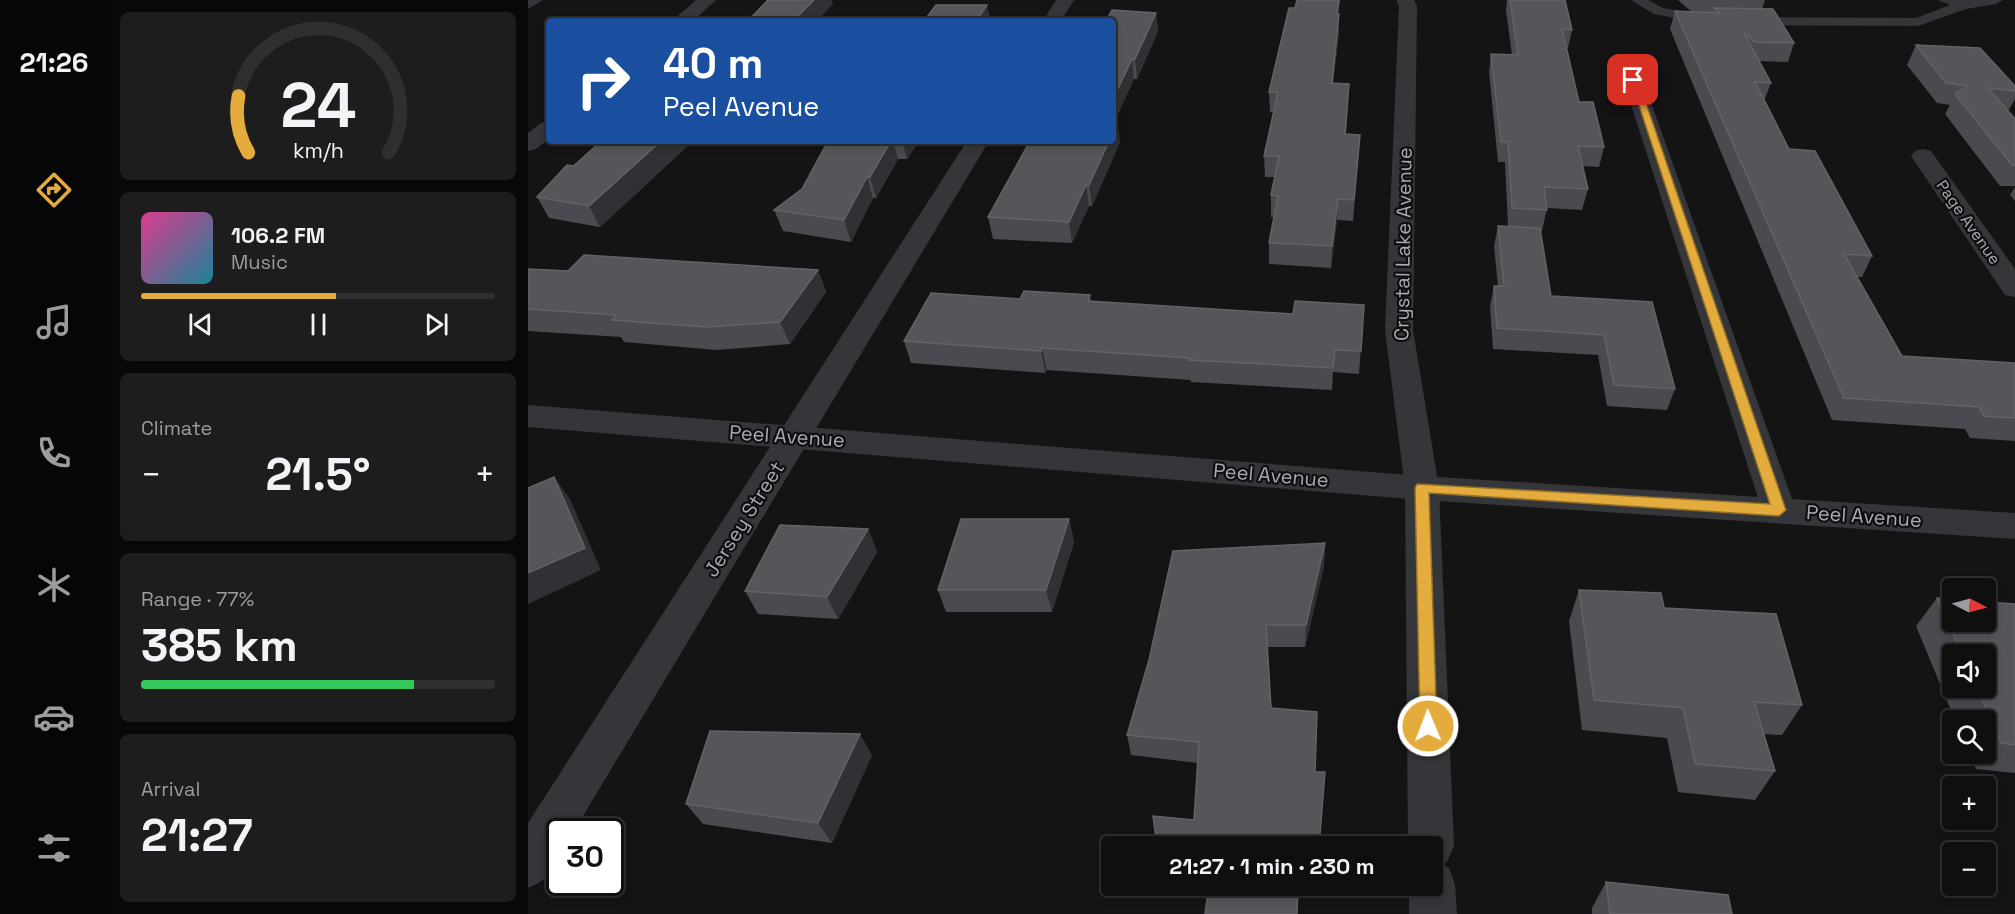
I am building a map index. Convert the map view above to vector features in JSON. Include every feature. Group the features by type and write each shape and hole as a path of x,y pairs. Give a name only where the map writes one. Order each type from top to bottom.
{"street":[{"path":"685,18 707,0"},
{"path":"1054,18 1065,0"},
{"name":"Crystal Lake Avenue","path":"1405,0 1407,6 1398,330 1422,488 1431,836"},
{"path":"1633,80 1779,510"},
{"path":"528,144 546,130"},
{"name":"Jersey Street","path":"528,865 976,144"},
{"name":"Page Avenue","path":"1923,156 2015,289"},
{"name":"Peel Avenue","path":"528,416 1422,488 2015,526"},
{"path":"1432,896 1433,914"}],"lane":[{"path":"528,5 536,0"},
{"path":"1638,0 1659,11 1703,20 1918,22 1963,6 1996,0"},
{"path":"1945,0 1963,6"}],"building":[{"path":"768,0 814,0 794,18 751,18"},
{"path":"1297,0 1339,0 1332,83 1349,84 1345,134 1360,135 1354,200 1338,199 1332,246 1269,243 1278,196 1271,195 1279,156 1264,156 1278,92 1269,92 1289,8 1295,8"},
{"path":"1510,0 1565,0 1572,30 1562,29 1579,102 1593,102 1604,147 1578,146 1588,189 1544,187 1547,210 1512,208 1508,142 1501,142 1491,54 1518,55"},
{"path":"936,5 987,5 978,18 926,18"},
{"path":"1714,8 1773,9 1794,43 1755,42 1744,33 1771,83 1755,82 1789,149 1815,151 1872,256 1844,254 1902,356 2015,363 2015,418 1984,416 1979,407 1844,398 1675,11 1720,13"},
{"path":"1112,10 1156,13 1135,59 1132,59 1116,93 1116,18 1108,18"},
{"path":"1916,45 1980,48 2015,86 2015,91 1988,88 2015,119 2015,165 2012,165 1955,94 1967,86 1946,83"},
{"path":"598,144 658,144 589,206 537,197 567,165 574,166"},
{"path":"826,144 889,144 870,177 867,177 844,220 774,210 802,189"},
{"path":"1028,144 1108,144 1069,222 988,217"},
{"path":"1498,226 1540,228 1551,296 1652,302 1675,389 1614,385 1604,335 1497,328 1494,286 1504,286"},
{"path":"584,255 818,270 780,322 706,327 612,320 616,315 528,309 528,269 568,271"},
{"path":"1024,291 1090,295 1088,301 1293,314 1295,301 1364,305 1361,351 1335,350 1333,368 904,341 931,293 1020,299"},
{"path":"554,477 585,548 528,573 528,488"},
{"path":"961,519 1069,519 1046,590 938,590"},
{"path":"780,525 868,529 827,597 745,591"},
{"path":"1325,543 1306,625 1266,625 1271,708 1317,712 1315,772 1325,772 1320,836 1156,836 1153,816 1194,820 1199,742 1127,735 1149,660 1173,551"},
{"path":"1579,590 1661,593 1664,608 1776,614 1802,705 1754,702 1775,771 1695,764 1683,708 1594,700"},
{"path":"1937,598 1942,598 1942,609"},
{"path":"1996,603 2015,604 2015,745 2001,743 1996,731 1996,710 1987,710 1982,698 1996,698 1996,644 1958,644 1952,632 1996,632"},
{"path":"710,731 860,734 818,823 686,804"},
{"path":"1606,882 1728,895 1732,914 1610,914"},
{"path":"1207,896 1298,896 1297,914 1205,914"}],"route":[{"path":"1428,726 1422,488 1779,510 1633,80"}]}
